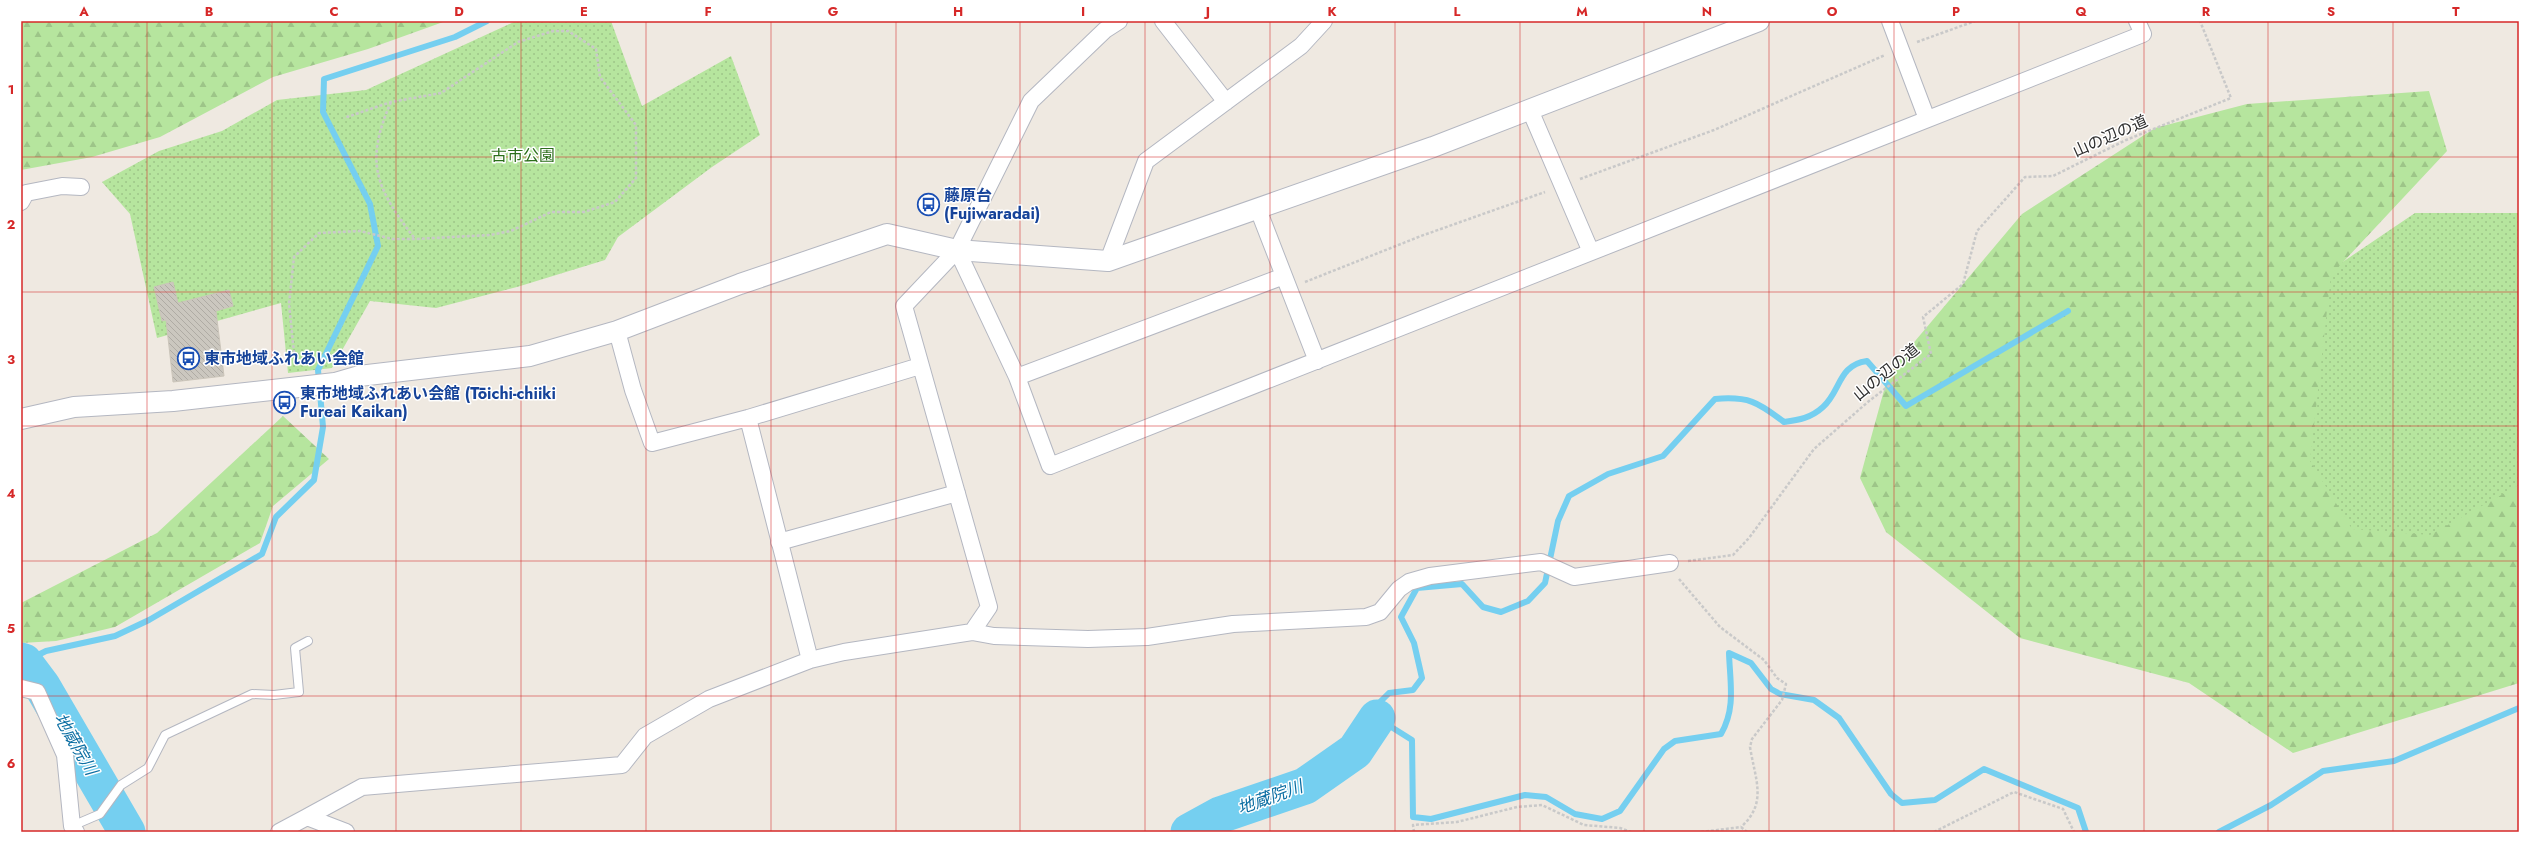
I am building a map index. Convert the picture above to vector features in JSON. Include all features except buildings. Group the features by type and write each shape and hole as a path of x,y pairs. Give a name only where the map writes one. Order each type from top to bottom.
{"street":[{"path":"972,632 989,607 904,306 957,250 1030,100 1105,30 1119,21"},
{"path":"1163,21 1226,102"},
{"path":"1108,261 1146,161 1301,46 1324,21"},
{"path":"21,419 74,407 173,401 335,382 366,375 530,356 617,331 740,284 887,234 957,250 1108,261 1433,147 1759,21"},
{"path":"1890,21 1927,119"},
{"path":"957,250 1017,377 1050,466 2143,34 2137,21"},
{"path":"1530,110 1590,252"},
{"path":"21,202 26,193 62,186 82,187"},
{"path":"1258,208 1317,361"},
{"path":"1017,377 1286,283"},
{"path":"617,331 633,390 652,442 748,418 920,366"},
{"path":"748,418 810,660"},
{"path":"779,542 957,493"},
{"path":"278,832 362,787 622,765 645,736 709,699 810,660 844,652 972,632 994,636 1088,639 1148,637 1233,624 1366,617 1380,612 1399,589 1409,582 1430,576 1541,562 1574,577 1670,563"},
{"path":"21,688 36,692 65,755 74,829"},
{"path":"307,816 346,832"}],"lane":[{"path":"74,829 100,814 121,785 148,768 165,735 252,694 274,695 299,692 295,648 308,641"}],"path":[{"path":"1286,283 1562,186 1714,130 1900,49 1975,21"},
{"name":"山の辺の道","path":"1670,563 1733,555 1749,538 1814,448 1869,400 1931,354 1923,317 1963,284 1977,231 2025,177 2053,176 2126,140 2230,98 2200,21"},
{"path":"294,352 290,304 294,257 319,233 360,231 392,239 490,235 510,231 551,212 584,212 615,202 636,178 636,125 600,77 596,49 568,31 553,31 518,42 441,94 391,102 344,118"},
{"path":"391,102 381,126 375,154 379,183 396,214 415,239"},
{"path":"1670,563 1681,581 1720,627 1764,660 1777,678 1786,684 1782,700 1752,740 1750,747 1759,800 1750,818 1741,827 1701,832"},
{"path":"1934,832 2014,792 2044,804 2063,809 2074,832"},
{"path":"1414,832 1413,825 1457,822 1517,807 1542,805 1584,825 1620,828 1631,832"},
{"path":"1741,827 1747,832"},
{"path":"1714,832 1722,830"}],"green space":[{"path":"21,21 446,21 368,49 273,77 160,137 92,157 21,170"},
{"name":"古市公園","path":"516,21 611,21 642,106 731,56 760,135 712,167 618,237 605,260 517,287 436,308 370,301 332,368 288,373 281,303 157,338 130,214 102,182 159,151 222,131 277,100 366,90"},
{"path":"2429,91 2447,151 2331,275 2310,461 2352,529 2430,535 2519,485 2519,683 2293,753 2189,683 2020,638 1886,532 1860,478 1889,372 2022,214 2155,128 2247,104"},
{"path":"2415,213 2519,213 2519,576 2327,632 2217,347"},
{"path":"283,416 329,459 273,506 260,543 115,627 56,641 21,643 21,603 157,533"}],"waterway":[{"path":"24,662 46,651 115,636 149,620 262,554 276,517 314,480 323,427 318,370 378,246 370,204 323,112 324,79 455,37 487,21"},
{"name":"地蔵院川","path":"2068,311 1906,406 1867,361 1858,363 1845,373 1829,401 1823,407 1814,414 1800,419 1784,422 1752,402 1726,398 1715,399 1663,456 1608,474 1569,496 1558,521 1545,583 1528,601 1501,612 1483,607 1462,584 1417,588 1401,617 1414,643 1422,678 1413,690 1389,693 1375,707 1377,718 1412,740 1413,817 1431,819 1525,795 1546,797 1575,814 1602,819 1620,811 1664,749 1675,741 1721,734 1729,715 1731,695 1729,653 1751,663 1771,689 1780,694 1814,700 1839,718 1891,794 1902,803 1935,800 1984,769 2078,808 2086,832"},
{"name":"地蔵院川","path":"21,661 24,662 42,686 127,832"},
{"path":"2219,832 2271,805 2323,771 2394,761 2519,708"},
{"name":"地蔵院川","path":"1189,832 1220,815 1305,786 1355,751 1377,718"}],"place":[{"name":"藤原台 (Fujiwaradai)","path":"928,204"},
{"name":"東市地域ふれあい会館","path":"189,358"},
{"name":"東市地域ふれあい会館 (Tōichi-chiiki Fureai Kaikan)","path":"284,402"}]}
